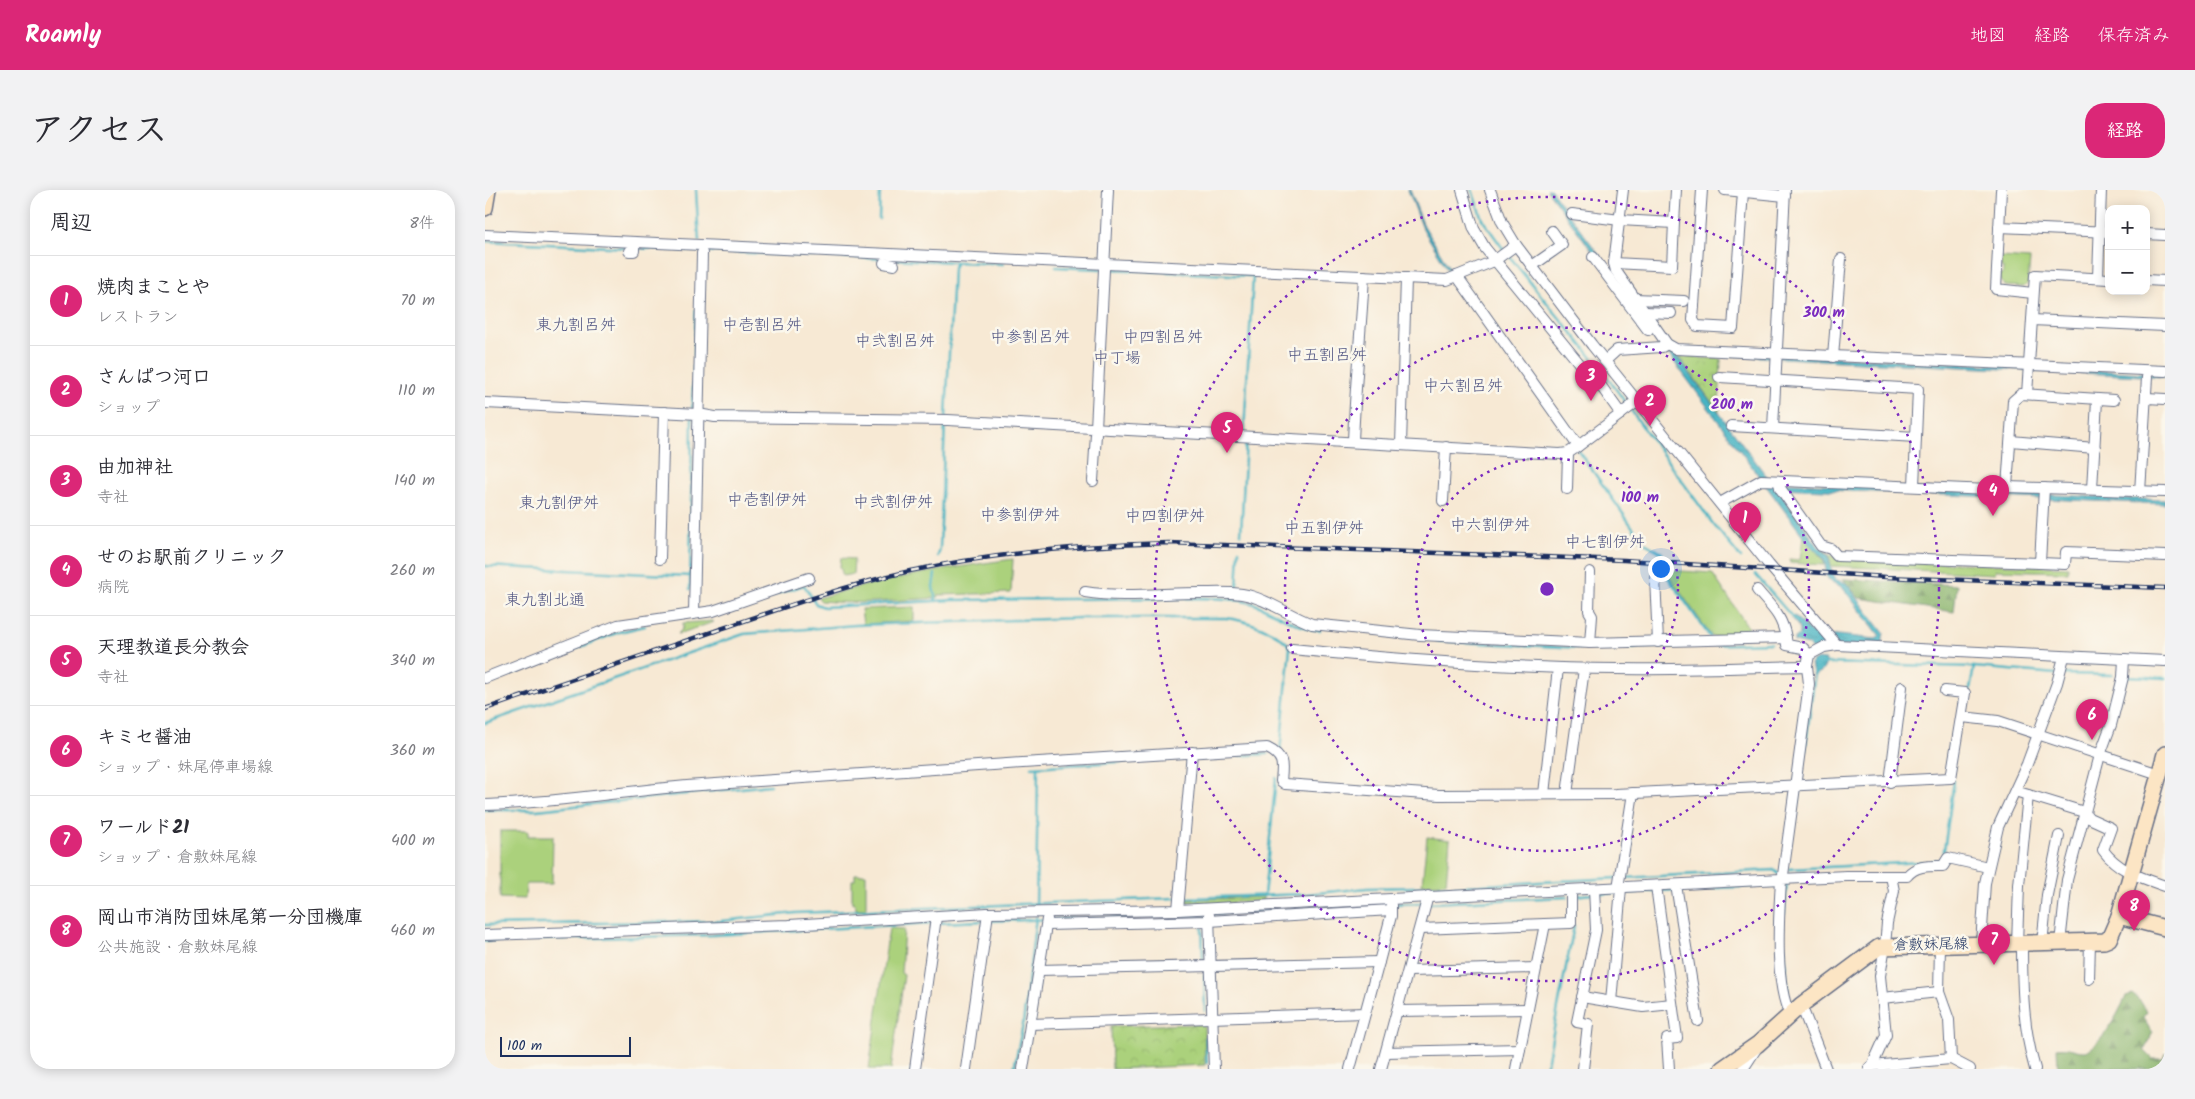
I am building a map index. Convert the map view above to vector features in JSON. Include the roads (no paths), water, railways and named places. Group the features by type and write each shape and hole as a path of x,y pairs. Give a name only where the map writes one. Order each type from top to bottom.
{"main road":[{"path":"485,208 488,190"},
{"path":"2165,754 2119,916 2165,928"},
{"name":"倉敷妹尾線","path":"1722,1069 1758,1044 1796,1010 1867,955 1885,946 2104,942 2109,939 2119,916"}],"street":[{"path":"1093,481 1108,190"},
{"path":"1462,190 1474,229 1494,261 1588,374 1629,408 1720,503 1833,641"},
{"path":"1490,190 1510,250 1532,266 1605,361 1629,408"},
{"path":"1623,190 1613,273 1664,346"},
{"path":"1613,273 1672,266 1676,190"},
{"path":"1702,190 1693,320 1697,326 1733,328 1743,192"},
{"path":"1725,190 1785,193 1773,428"},
{"path":"2001,190 1996,289 2033,293"},
{"path":"2098,278 2104,232 2101,190"},
{"path":"1572,214 1620,220 1674,223"},
{"path":"1999,227 2104,232"},
{"path":"1532,266 1562,245 1552,231"},
{"path":"2150,234 2165,235"},
{"path":"485,235 633,248 867,256 886,261 1027,263 1230,276 1406,281 1447,280 1494,261 1510,250"},
{"path":"691,614 699,255"},
{"path":"1593,257 1613,273 1635,299 1664,346"},
{"path":"1833,357 1841,259"},
{"path":"2027,394 2035,275 2105,278"},
{"path":"1455,277 1572,451 1567,489"},
{"path":"1353,442 1355,378 1359,356 1363,279"},
{"path":"2150,280 2165,282"},
{"path":"1401,445 1406,281"},
{"path":"1635,299 1684,301"},
{"path":"1644,312 1671,313"},
{"path":"2032,320 2165,326"},
{"path":"1605,361 1617,350 1664,346 1677,349 1777,356 1833,357 2029,368 2165,371"},
{"path":"1719,377 1918,389 1914,486"},
{"path":"2140,492 2147,377"},
{"path":"2007,487 2013,402 2021,394 2114,400"},
{"path":"2147,398 2165,399"},
{"path":"2092,489 2097,400"},
{"path":"485,403 664,415 694,414 715,417 945,420 1096,431 1353,442 1446,450 1572,451 1629,408"},
{"path":"660,559 664,415"},
{"path":"1731,426 1916,437"},
{"path":"2011,441 2095,448"},
{"path":"1443,501 1446,450"},
{"path":"1720,503 1761,480 1774,483 1914,486 1989,490 2007,487 2043,494 2092,489 2165,492"},
{"path":"1774,483 1821,546 1831,549 1837,556 2065,564 2066,552 2165,556"},
{"path":"2040,563 2043,494"},
{"path":"1590,572 1590,643"},
{"path":"485,678 618,625 713,611 809,578"},
{"path":"1655,578 1658,642"},
{"path":"1757,590 1768,604 1773,607 1782,621 1787,645 1803,648 1812,653"},
{"path":"1085,592 1111,595 1135,593 1241,594 1259,599 1293,617 1312,624 1467,638 1590,643 1787,638"},
{"path":"1826,1069 1796,1010 1784,1003 1779,939 1783,875 1799,785 1809,684 1807,666 1812,653 1833,641 2064,657 2165,661"},
{"path":"1292,649 1468,664 1584,669 1681,670 1807,666"},
{"path":"1981,944 1985,883 1998,827 2015,791 2060,674 2064,657"},
{"path":"2060,943 2067,880 2100,755 2116,706 2123,677 2124,659"},
{"path":"1544,794 1558,668"},
{"path":"1567,794 1584,669"},
{"path":"1890,782 1902,687"},
{"path":"485,805 519,804 697,785 1191,757 1267,748 1276,752 1283,763 1281,781 1285,784 1439,795 1633,793 1951,778 1964,717 1965,693 1945,691"},
{"path":"1964,717 1998,721 2159,774"},
{"path":"1178,910 1191,757"},
{"path":"2015,791 2084,812 2089,818 2111,828 2103,850 2110,860 2131,874 2165,886"},
{"path":"1611,1002 1620,886 1633,793"},
{"path":"2028,795 2019,884 2020,944 2025,1018 2035,1069"},
{"path":"2042,944 2047,895 2059,836"},
{"path":"485,935 987,918 1047,919 1209,914 1571,894 1595,892 1620,886 1677,889 1783,881 1907,876 1913,869 1943,866 1947,858 1988,867"},
{"path":"1869,1067 1886,1035 1880,976 1887,924 1894,891 1891,876"},
{"path":"1656,889 1677,1038 1667,1039 1669,1069"},
{"path":"1677,889 1698,1021"},
{"path":"1583,1069 1588,1024 1577,1022 1596,930 1595,892"},
{"path":"1421,929 1571,923 1571,894"},
{"path":"1381,1069 1421,929 1427,901"},
{"path":"1348,1069 1379,962 1391,905"},
{"path":"1047,919 1178,910 1209,914"},
{"path":"1209,914 1214,1069"},
{"path":"966,1069 987,918"},
{"path":"1023,1069 1047,919"},
{"path":"915,1069 935,921"},
{"path":"1516,1069 1545,924"},
{"path":"2089,979 2090,942"},
{"path":"1939,946 1939,992 1949,1020 1951,1060"},
{"path":"1039,970 1379,962"},
{"path":"1409,970 1536,968"},
{"path":"1882,998 1939,992"},
{"path":"1582,997 1643,1007 1672,1004"},
{"path":"1398,1011 1528,1008"},
{"path":"1030,1024 1212,1020 1365,1013"},
{"path":"1743,1069 1758,1044"},
{"path":"1386,1052 1520,1049"},
{"path":"1869,1067 1951,1060 1970,1069"}],"water":[{"path":"1408,190 1410,190 1423,224 1453,274 1451,275 1423,229"},
{"path":"1547,190 1551,190 1669,348 2165,374 2165,377 1681,353 1676,355 1771,482 2165,500 2165,504 1777,488 1818,546 1828,555 1834,579 1846,583 1884,633 1882,644 1811,649 1809,645 1794,642 1794,639 1800,634 1798,626 1791,618 1795,616 1810,632 1826,638 1838,635 1876,639 1880,636 1842,587 1830,581 1827,577 1824,559 1809,544"},
{"path":"1817,659 1826,660 1826,663 1821,672 1813,675 1811,663"}],"waterway":[{"path":"696,190 699,241"},
{"path":"879,219 880,190"},
{"path":"1472,190 1482,219 1504,250"},
{"path":"485,241 629,248"},
{"path":"637,248 884,259"},
{"path":"1508,254 1599,366 1627,405"},
{"path":"889,259 1003,264"},
{"path":"946,418 953,268 956,262"},
{"path":"1056,267 1101,269"},
{"path":"1106,269 1251,276"},
{"path":"1244,433 1253,276"},
{"path":"692,412 696,310"},
{"path":"1630,409 1713,524 1741,558"},
{"path":"690,589 692,417"},
{"path":"938,556 940,548 945,423"},
{"path":"1241,534 1246,439"},
{"path":"1578,450 1643,542 1662,553"},
{"path":"1237,590 1239,550"},
{"path":"485,566 690,576"},
{"path":"1662,569 1710,637"},
{"path":"935,574 933,587 936,601"},
{"path":"1755,574 1793,618"},
{"path":"722,613 804,585 816,604 824,607 953,600 1206,598 1232,600 1257,605 1295,624 1320,630"},
{"path":"485,723 744,634 856,625 1080,618 1226,618 1242,621 1270,631 1285,641 1290,647 1280,753"},
{"path":"485,684 619,632 645,626"},
{"path":"1437,641 1581,648"},
{"path":"1604,648 1771,643"},
{"path":"1824,663 1974,667 2056,674"},
{"path":"1969,694 1974,667"},
{"path":"1801,783 1815,672"},
{"path":"2061,674 2112,675"},
{"path":"2127,676 2165,678"},
{"path":"1194,758 1268,754"},
{"path":"1032,767 1189,758"},
{"path":"1036,908 1038,767"},
{"path":"1264,896 1276,778"},
{"path":"1932,861 1941,860 1943,857 1954,781"},
{"path":"485,810 537,810 770,785"},
{"path":"1797,808 1800,788"},
{"path":"1789,869 1922,862"},
{"path":"1623,878 1774,870 1780,875"},
{"path":"1182,898 1307,894 1367,888 1463,886 1617,878"},
{"path":"1784,914 1787,882"},
{"path":"1680,890 1777,885"},
{"path":"1660,891 1675,890"},
{"path":"1623,893 1655,891"},
{"path":"1598,894 1617,893"},
{"path":"1573,896 1592,894"},
{"path":"1428,903 1567,897"},
{"path":"485,925 721,921 796,913 1175,898"},
{"path":"1393,904 1423,903"},
{"path":"1211,914 1365,905"},
{"path":"989,921 1205,915"},
{"path":"1014,1069 1023,1024 1036,917"},
{"path":"939,923 983,921"},
{"path":"485,941 713,935 933,923"},
{"path":"1546,1069 1574,926"},
{"path":"1202,928 1203,958"},
{"path":"1784,947 1788,994"},
{"path":"1204,975 1205,1011"},
{"path":"1206,1038 1207,1063"}],"railway":[{"path":"485,709 787,606 860,584 910,571 975,559 1071,548 1169,543 1624,560 1886,577 2165,588"}],"place":[{"name":"由加神社","path":"1591,401"},
{"name":"さんぱつ河口","path":"1650,426"},
{"name":"天理教道長分教会","path":"1227,453"},
{"name":"せのお駅前クリニック","path":"1993,516"},
{"name":"焼肉まことや","path":"1745,543"},
{"name":"キミセ醤油","path":"2092,740"},
{"name":"岡山市消防団妹尾第一分団機庫","path":"2134,931"},
{"name":"ワールド21","path":"1994,965"}],"district":[{"name":"東九割呂舛","path":"576,325"},
{"name":"中壱割呂舛","path":"762,325"},
{"name":"中参割呂舛","path":"1030,337"},
{"name":"中四割呂舛","path":"1163,337"},
{"name":"中弐割呂舛","path":"895,341"},
{"name":"中五割呂舛","path":"1327,355"},
{"name":"中丁場","path":"1117,358"},
{"name":"中六割呂舛","path":"1463,386"},
{"name":"中壱割伊舛","path":"767,500"},
{"name":"中弐割伊舛","path":"893,502"},
{"name":"東九割伊舛","path":"559,503"},
{"name":"中参割伊舛","path":"1020,515"},
{"name":"中四割伊舛","path":"1165,516"},
{"name":"中六割伊舛","path":"1490,525"},
{"name":"中五割伊舛","path":"1324,528"},
{"name":"中七割伊舛","path":"1605,542"},
{"name":"東九割北通","path":"545,600"}]}
